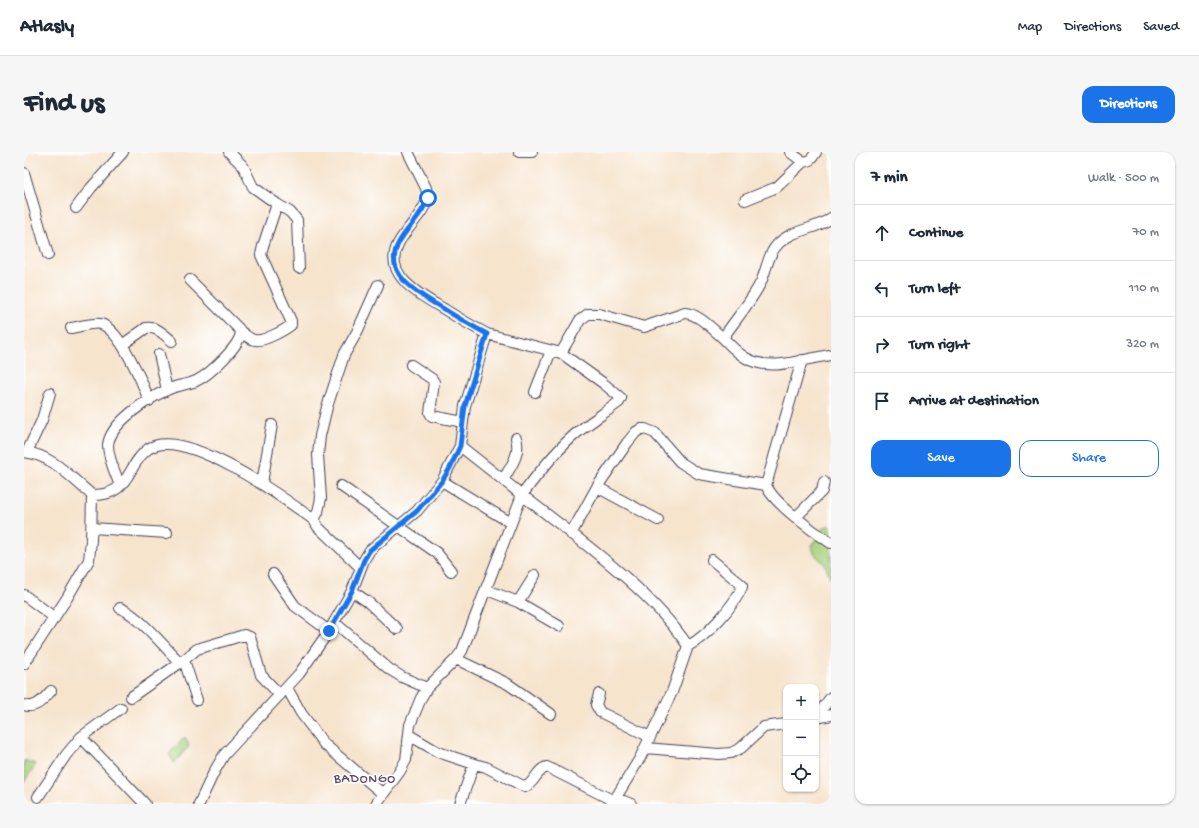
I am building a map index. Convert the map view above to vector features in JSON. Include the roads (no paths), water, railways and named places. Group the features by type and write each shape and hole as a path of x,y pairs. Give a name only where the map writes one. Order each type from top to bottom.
{"street":[{"path":"76,208 91,188 123,152"},
{"path":"229,152 243,166 253,187 290,212 297,220 299,268"},
{"path":"376,804 400,771 406,760 409,735 414,715 427,688 462,651 487,590 522,495 540,471 564,445 619,402 621,398 603,382 556,352 487,334 417,292 403,280 395,266 394,260 397,245 428,198 426,188 408,152"},
{"path":"519,152 532,152"},
{"path":"790,152 802,162 809,162 816,152"},
{"path":"745,200 778,187 802,162"},
{"path":"24,173 48,255"},
{"path":"190,280 241,332 252,339 261,340 290,325 291,321 262,255 262,246 277,204"},
{"path":"723,338 756,289 776,246 786,237 804,228 821,224 831,218"},
{"path":"314,520 318,512 321,498 318,455 320,436 327,408 344,355 357,332 378,285"},
{"path":"535,392 556,352 583,316 593,313 614,317 644,327 675,316 691,314 723,338 739,354 751,361 778,364 831,355"},
{"path":"71,328 102,324 122,345 141,378 149,401"},
{"path":"122,345 146,328 150,327 154,327 172,341"},
{"path":"120,486 109,454 108,444 114,432 124,419 167,390 200,378 234,347 241,338 241,332"},
{"path":"199,804 224,755 299,674 329,631 352,591 370,550 417,511 442,481 460,446 465,406 487,334"},
{"path":"159,354 167,390"},
{"path":"802,360 766,485 771,494 796,517 831,543"},
{"path":"410,365 432,379 434,382 430,413 432,416 463,422"},
{"path":"50,393 42,420 26,452 58,466 92,495 105,494 120,486 148,450 155,446 167,443 182,446 214,458 262,483 314,520 318,527 361,568"},
{"path":"262,483 272,425"},
{"path":"571,534 597,486 632,436 636,432 645,429 655,433 680,462 699,474 766,485"},
{"path":"503,480 517,454 518,446 516,438"},
{"path":"460,446 605,560 656,608 673,626 688,646"},
{"path":"442,481 512,523"},
{"path":"796,517 822,490 824,482"},
{"path":"341,486 436,553 451,571"},
{"path":"597,486 658,520"},
{"path":"24,664 55,618 89,560 92,528 92,495"},
{"path":"92,528 167,533"},
{"path":"614,801 645,748 672,692 688,646 697,641 736,600 742,587 742,585 712,560"},
{"path":"273,574 295,606 329,631"},
{"path":"518,602 535,575"},
{"path":"487,590 518,602 559,626"},
{"path":"352,591 374,607 397,629"},
{"path":"24,595 55,618"},
{"path":"120,608 126,610 182,662 197,700"},
{"path":"334,622 389,669 402,677 427,688"},
{"path":"131,697 182,662 197,649 244,635 248,636 261,675 284,691 324,744 383,794"},
{"path":"456,659 508,684 552,714"},
{"path":"24,705 32,706 39,704 51,691"},
{"path":"599,694 596,704 600,712 650,736"},
{"path":"819,714 831,697"},
{"path":"38,797 68,752 81,737 121,708"},
{"path":"819,717 831,715"},
{"path":"645,748 719,754 732,752 741,748 764,727 783,724"},
{"path":"409,735 438,752 486,767 524,787 528,786 542,768 547,767 614,801 631,804"},
{"path":"81,737 146,804"},
{"path":"460,804 474,764"}],"district":[{"name":"BADONGO","path":"365,779"}]}
